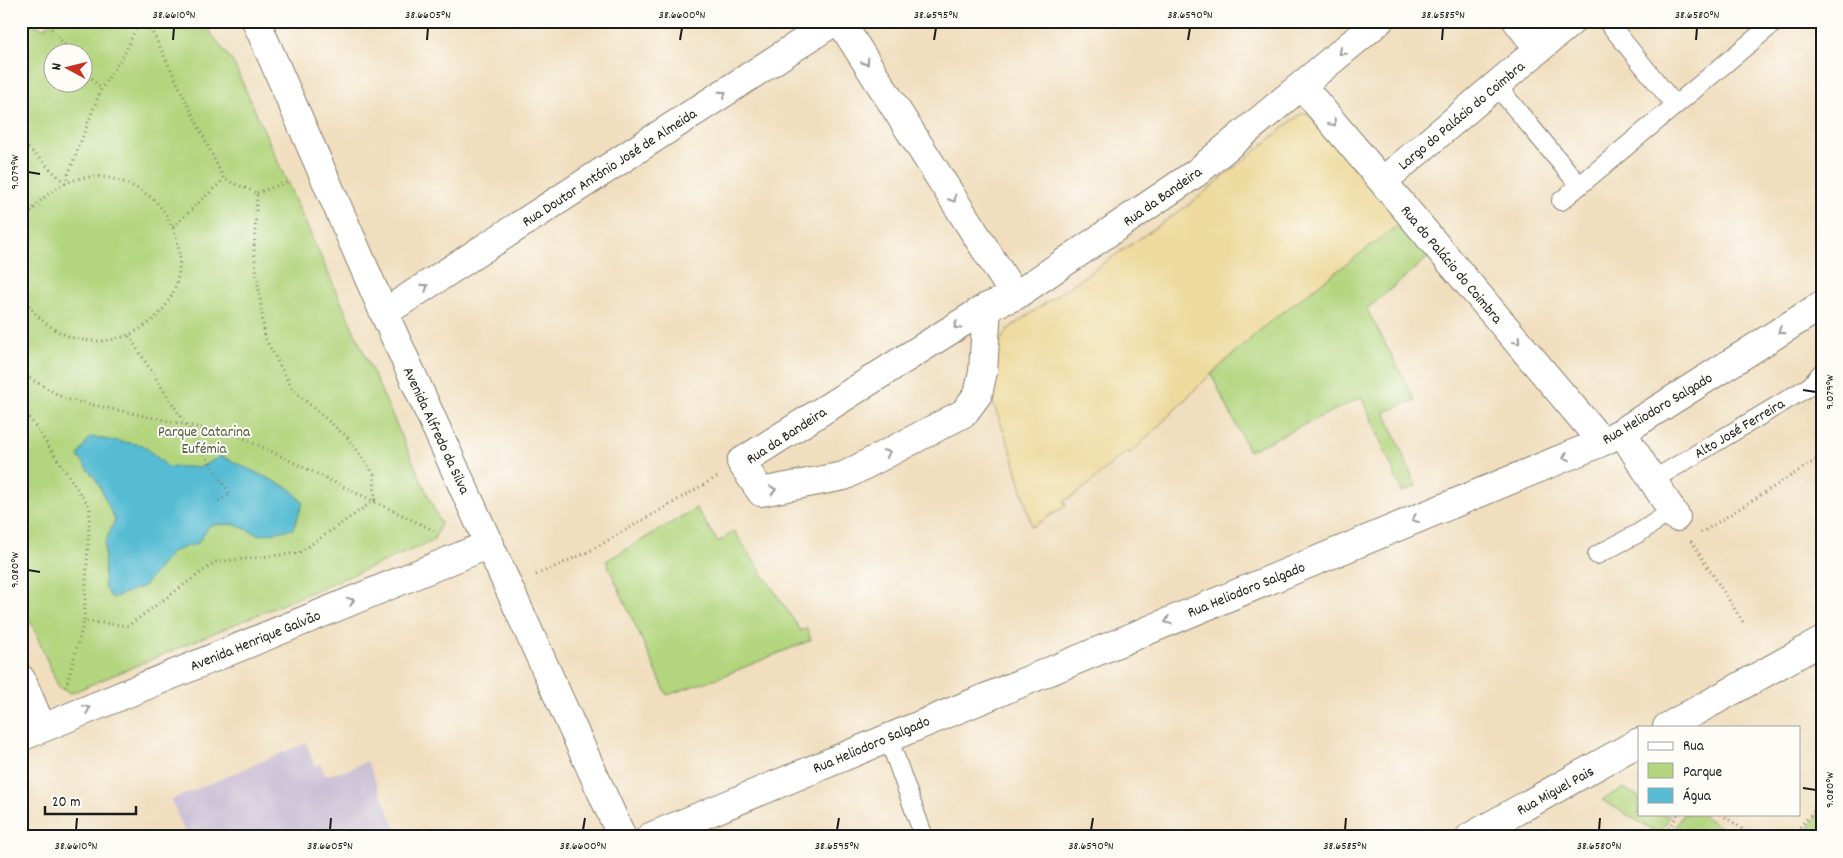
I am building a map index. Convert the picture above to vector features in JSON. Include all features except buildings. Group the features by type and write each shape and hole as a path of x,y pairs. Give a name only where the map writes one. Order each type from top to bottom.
{"street":[{"name":"Avenida Alfredo da Silva","path":"256,21 384,313 510,586 622,837"},
{"name":"Rua Doutor António José de Almeida","path":"384,313 835,21"},
{"path":"840,21 1015,296"},
{"path":"1302,86 1379,21"},
{"path":"1517,21 1539,49"},
{"name":"Largo do Palácio do Coimbra","path":"1383,181 1572,21"},
{"name":"Rua da Bandeira","path":"987,307 983,372 978,394 964,414 844,476 761,492 741,462 987,307 1015,296 1196,173 1302,86"},
{"name":"Rua do Palácio do Coimbra","path":"1302,86 1383,181 1612,437 1653,480 1674,514"},
{"name":"Rua Heliodoro Salgado","path":"650,837 888,736 1612,437 1822,305"},
{"name":"Avenida Henrique Galvão","path":"32,732 490,544"},
{"path":"1669,726 1822,641"},
{"path":"21,679 32,732"},
{"name":"Rua Miguel Pais","path":"1470,837 1637,750"}],"lane":[{"path":"1607,21 1676,105"},
{"path":"1561,201 1772,23"},
{"path":"1496,85 1579,185"},
{"name":"Alto José Ferreira","path":"1653,480 1810,386 1822,372"},
{"path":"1597,554 1674,514"},
{"path":"888,736 924,837"}],"path":[{"path":"65,183 101,89 125,53 139,21"},
{"path":"144,21 155,37 224,179 257,193 287,182"},
{"path":"48,25 62,42"},
{"path":"92,79 101,89"},
{"path":"21,141 65,183"},
{"path":"21,230 27,217 43,197 65,183 90,177 116,179 140,188 160,205 173,227 179,252 178,278 168,302 151,322 130,336 104,342 79,340 48,325 35,314 21,292"},
{"path":"173,227 224,179"},
{"path":"257,193 254,252 265,338 293,390 347,437 374,474 375,500"},
{"path":"130,336 230,494 216,503"},
{"path":"21,373 65,399 239,436 375,500 437,532"},
{"path":"21,405 90,508 84,621 66,690"},
{"path":"1745,625 1690,540 1822,456"},
{"path":"510,586 588,552 741,462"},
{"path":"84,621 128,626 215,562 299,553 375,500"},
{"path":"1773,837 1784,831 1796,831 1822,802"},
{"path":"1664,837 1677,816"},
{"path":"1724,816 1754,837"}],"shaded area":[{"path":"306,743 315,766 321,764 325,775 343,772 367,761 399,837 187,837 171,800"}],"green space":[{"name":"Parque Catarina Eufémia","path":"54,21 205,21 210,32 234,64 441,524 433,541 71,693 59,688 21,599 21,26 29,23 43,28"},
{"path":"1402,222 1430,256 1367,309 1415,400 1385,412 1416,486 1402,492 1362,397 1249,451 1211,374 1267,324"},
{"path":"696,508 718,542 734,531 801,631 807,628 811,640 723,676 667,695 606,561"},
{"path":"1624,788 1638,796 1638,816 1670,816 1660,834 1602,800"},
{"path":"1819,811 1822,812 1822,837 1804,837"},
{"path":"1682,816 1704,816 1735,837 1670,837"}],"sand":[{"path":"1302,113 1307,113 1402,222 1267,324 1211,374 1130,454 1128,451 1081,490 1064,501 1066,506 1032,527 1012,454 992,400 991,387 997,346 1008,329 1191,203"}],"water":[{"path":"90,437 143,445 168,467 201,467 221,456 291,489 303,503 293,529 260,535 233,524 210,525 198,543 172,552 144,586 112,598 104,587 105,543 115,520 97,481 78,456"}]}
